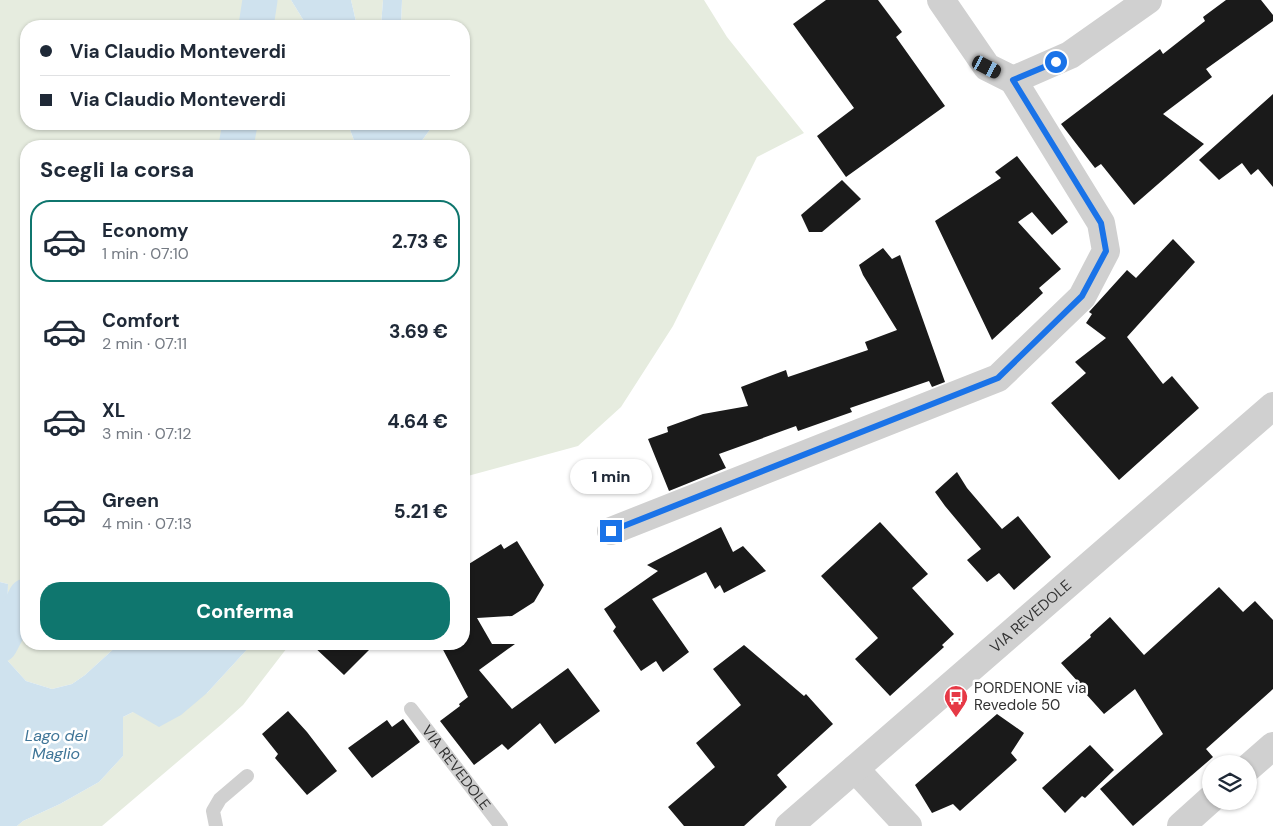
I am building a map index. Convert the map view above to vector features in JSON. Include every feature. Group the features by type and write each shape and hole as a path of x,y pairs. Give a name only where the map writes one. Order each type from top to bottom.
{"street":[{"path":"611,531 998,378 1082,296 1106,251 1101,223 1013,80 987,67 941,0"},
{"path":"1013,80 1070,55 1148,0"},
{"name":"VIA REVEDOLE","path":"789,826 1273,406"},
{"path":"1257,760 1273,746"},
{"path":"855,769 908,826"},
{"path":"1181,826 1202,807"}],"lane":[{"name":"VIA REVEDOLE","path":"411,709 501,826"},
{"path":"216,826 213,811 220,799 246,776"}],"shaded area":[{"path":"0,0 291,0 303,20 20,20 20,130 350,130 354,140 20,140 20,650 112,650 72,684 52,689 26,681 7,660 2,644 7,619 8,584 0,582"},
{"path":"351,0 383,0 381,20 356,20"},
{"path":"402,0 704,0 727,37 804,133 757,157 673,326 621,407 578,446 470,475 470,140 422,140 430,130 470,130 470,20 401,20"},
{"path":"246,650 285,650 243,705 102,826 17,826 23,821 60,804 99,782 123,756 123,717 133,712 207,693"}],"water":[{"path":"291,0 351,0 356,20 303,20"},
{"path":"383,0 402,0 401,20 381,20"},
{"path":"350,130 430,130 422,140 354,140"},
{"name":"Lago del Maglio","path":"0,582 8,584 7,619 2,644 7,660 26,681 52,689 72,684 112,650 246,650 207,693 181,715 159,727 133,712 123,717 123,756 99,782 60,804 23,821 17,826 0,826"}],"building":[{"path":"826,0 878,0 902,32 896,37 945,106 846,177 817,136 854,108 793,24"},
{"path":"1226,0 1261,0 1273,15 1273,21 1206,69 1212,77 1163,114 1204,144 1134,205 1101,164 1095,168 1061,124 1160,49 1163,54 1205,21 1203,17"},
{"path":"1273,94 1273,187 1258,169 1251,175 1242,163 1219,180 1199,160"},
{"path":"1017,156 1068,222 1052,235 1032,212 1018,222 1061,269 1039,288 1043,293 992,340 935,221 1001,178 995,172"},
{"path":"842,180 861,199 822,232 809,232 801,215"},
{"path":"1173,239 1195,262 1127,337 1163,384 1172,376 1199,408 1119,480 1051,403 1086,373 1075,362 1106,338 1086,323 1092,314 1089,312 1127,270 1136,278"},
{"path":"883,248 892,259 900,255 945,382 932,387 929,381 850,408 852,412 798,431 796,426 719,454 726,468 669,491 648,439 668,432 667,427 703,414 748,406 741,387 786,370 788,377 868,350 865,342 897,330 863,275 859,265"},
{"path":"957,472 967,488 1002,529 1018,516 1051,557 1014,590 999,573 987,582 967,560 981,549 935,492"},
{"path":"880,522 928,574 912,588 954,634 942,645 944,647 890,696 855,659 878,638 821,576"},
{"path":"721,527 733,552 743,546 766,571 724,593 720,585 715,589 706,572 652,599 689,652 663,672 656,661 641,671 613,631 616,627 604,609 658,571 647,565"},
{"path":"517,541 544,585 534,602 512,616 477,618 492,644 515,644 479,670 512,709 568,668 600,711 555,744 540,723 508,750 502,744 474,765 440,721 460,706 459,704 468,697 443,650 470,650 470,563 501,544 504,549"},
{"path":"1219,587 1243,612 1255,601 1273,620 1273,689 1206,749 1211,755 1202,755 1202,766 1133,826 1100,789 1163,734 1135,689 1104,714 1061,663 1091,637 1090,635 1110,617 1144,655"},
{"path":"744,645 804,696 806,694 833,724 777,775 787,787 744,826 684,826 668,807 715,767 696,743 741,705 713,669"},
{"path":"317,650 369,650 344,675"},
{"path":"288,711 337,771 307,795 275,758 278,754 262,734"},
{"path":"997,714 1024,733 1011,753 1017,760 960,811 953,804 932,813 915,785"},
{"path":"403,719 420,742 372,778 348,748 387,720 392,727"},
{"path":"1090,745 1114,770 1085,798 1082,796 1065,813 1042,788"}],"waterway":[{"path":"257,20 260,0"},
{"path":"237,140 239,130"},
{"path":"0,645 20,607"}],"place":[{"name":"PORDENONE via Revedole 50","path":"956,718"}],"route":[{"path":"611,531 998,378 1082,296 1106,251 1101,223 1013,80 1056,62"}]}
